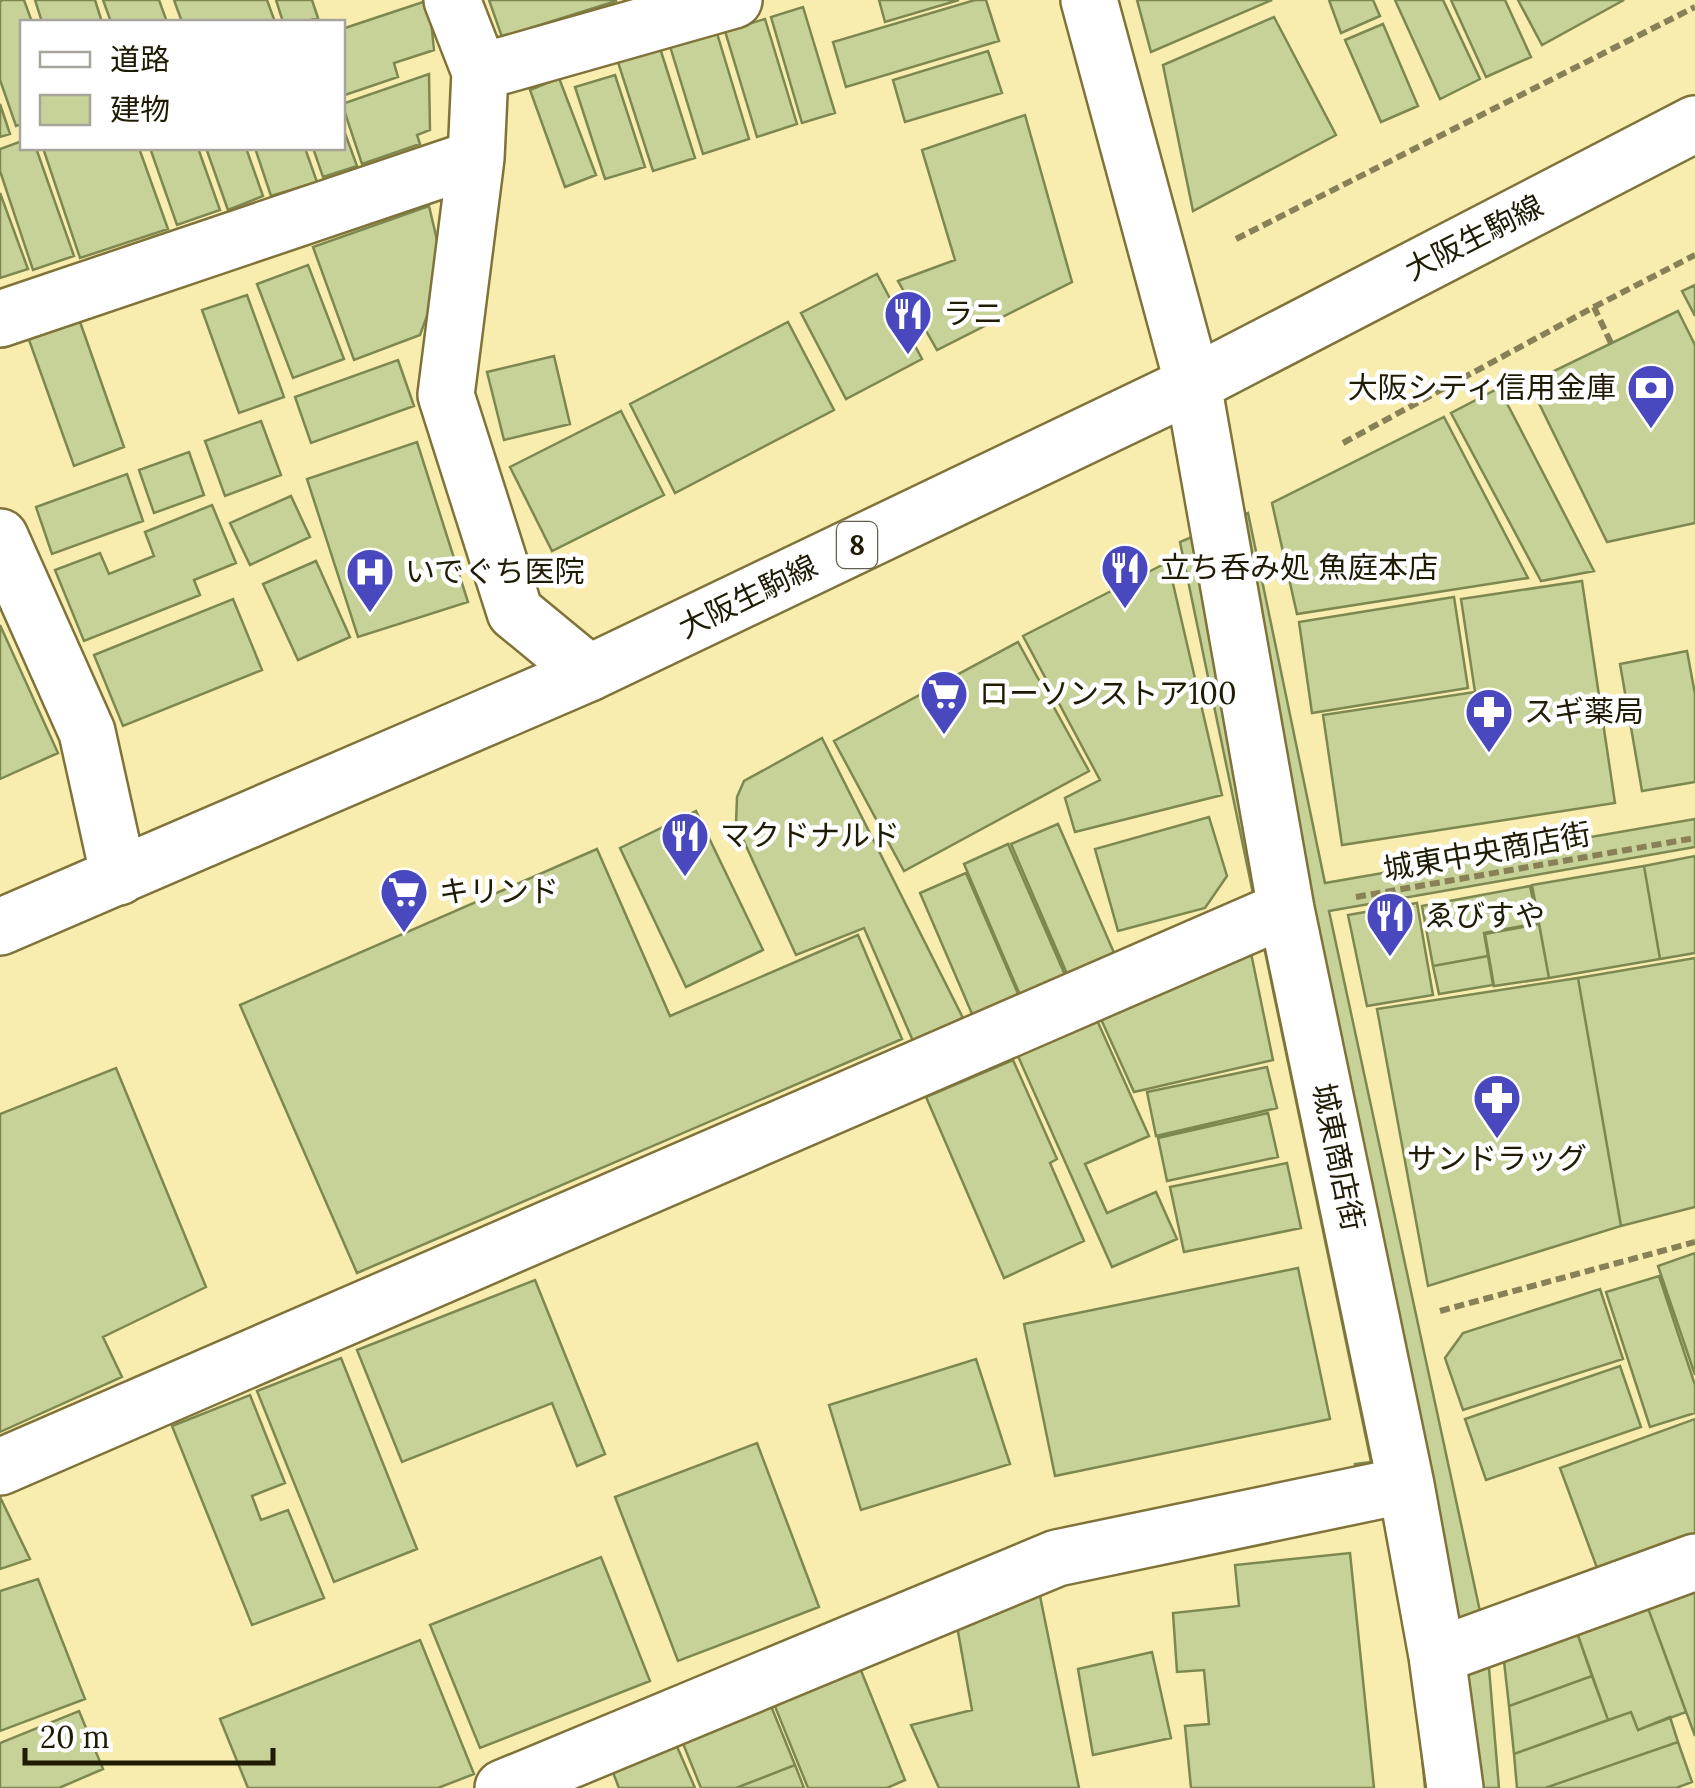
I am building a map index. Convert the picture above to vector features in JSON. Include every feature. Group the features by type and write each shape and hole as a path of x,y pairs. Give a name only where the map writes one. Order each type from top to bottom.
{"street":[{"path":"452,0 480,72 476,158 446,394 515,612 589,673"},
{"path":"480,72 734,0"},
{"name":"城東商店街","path":"1089,0 1193,384 1286,909 1406,1484 1455,1788"},
{"name":"大阪生駒線","path":"0,927 589,673 1193,384 1695,124"},
{"path":"0,319 476,158"},
{"path":"0,537 86,732 119,877"},
{"path":"0,1467 1286,909"},
{"path":"503,1788 1057,1558 1406,1484"},
{"path":"1436,1656 1695,1562"}],"path":[{"path":"1236,238 1695,7"},
{"path":"1342,443 1695,255"},
{"path":"1594,307 1612,343"},
{"name":"城東中央商店街","path":"1286,909 1695,838"},
{"path":"1374,1329 1695,1242"}],"building":[{"path":"24,0 31,20 20,20 20,125 16,126 0,80 0,1"},
{"path":"35,0 95,0 101,20 41,20"},
{"path":"103,0 159,0 166,20 110,20"},
{"path":"174,0 267,0 274,20 181,20"},
{"path":"276,0 312,0 318,18 282,20"},
{"path":"429,0 434,50 394,63 398,77 345,95 345,28"},
{"path":"489,0 616,0 616,1 502,37"},
{"path":"879,0 959,0 885,22"},
{"path":"986,0 999,41 846,87 833,42"},
{"path":"1137,0 1272,0 1151,52"},
{"path":"1329,0 1373,0 1380,16 1341,33"},
{"path":"1395,0 1443,0 1480,79 1440,99"},
{"path":"1451,0 1505,0 1531,57 1486,77"},
{"path":"1518,0 1624,0 1542,45"},
{"path":"803,7 835,113 802,123 771,17"},
{"path":"1274,17 1336,135 1193,211 1163,65"},
{"path":"765,19 797,124 757,137 725,31"},
{"path":"1383,24 1418,106 1381,122 1345,40"},
{"path":"716,30 749,139 703,154 669,43"},
{"path":"659,45 695,158 653,171 617,59"},
{"path":"988,51 1002,93 905,122 893,80"},
{"path":"429,74 430,130 417,135 420,144 362,164 345,103"},
{"path":"615,75 645,167 605,179 575,87"},
{"path":"559,78 596,175 565,187 530,90"},
{"path":"0,104 10,134 0,137"},
{"path":"1025,115 1072,282 937,350 898,281 955,260 922,150"},
{"path":"345,133 357,166 323,177 314,150 345,150"},
{"path":"20,142 20,150 37,150 74,256 33,270 0,171 0,149"},
{"path":"44,150 140,150 168,229 80,258"},
{"path":"151,150 199,150 220,210 177,225"},
{"path":"207,150 247,150 263,196 228,210"},
{"path":"256,150 306,150 317,182 271,196"},
{"path":"0,193 28,269 0,278"},
{"path":"429,206 444,270 420,335 354,360 313,247"},
{"path":"308,265 344,359 293,378 257,284"},
{"path":"877,274 922,359 846,399 801,313"},
{"path":"1695,285 1695,316 1682,291"},
{"path":"247,295 284,397 239,413 202,310"},
{"path":"1678,311 1695,345 1695,523 1607,542 1529,383"},
{"path":"79,319 124,447 74,466 28,337"},
{"path":"788,322 834,410 675,493 630,404"},
{"path":"554,356 570,424 504,440 487,372"},
{"path":"398,360 414,406 311,443 295,397"},
{"path":"1499,388 1594,571 1541,581 1451,413"},
{"path":"621,411 664,495 552,551 510,467"},
{"path":"1444,417 1528,578 1297,614 1272,503"},
{"path":"261,421 281,475 225,496 205,441"},
{"path":"417,442 468,602 358,637 307,479"},
{"path":"189,452 204,495 154,513 139,470"},
{"path":"127,474 143,521 52,554 36,507"},
{"path":"291,496 310,537 250,565 230,523"},
{"path":"212,505 236,563 194,580 200,595 84,641 55,570 100,553 109,574 154,556 145,532"},
{"path":"1248,513 1325,883 1695,819 1695,847 1329,911 1487,1644 1499,1788 1425,1788 1412,1658 1379,1485 1358,1491 1355,1464 1371,1462 1180,542"},
{"path":"316,561 350,637 298,660 263,584"},
{"path":"1168,562 1222,795 1075,832 1065,798 1100,780 1023,636"},
{"path":"1582,581 1615,803 1342,845 1323,715 1475,692 1461,599"},
{"path":"1454,597 1468,688 1312,713 1299,622"},
{"path":"233,599 262,670 123,726 94,655"},
{"path":"0,625 58,753 0,779"},
{"path":"1018,642 1089,771 904,871 834,741"},
{"path":"1687,651 1695,694 1695,782 1642,791 1620,664"},
{"path":"822,738 963,1018 913,1041 864,928 796,955 736,824 737,797 744,781"},
{"path":"696,811 763,950 686,987 620,848"},
{"path":"1209,817 1227,876 1205,908 1118,931 1095,849"},
{"path":"1058,824 1115,955 1068,976 1011,844"},
{"path":"1008,844 1065,975 1020,995 964,864"},
{"path":"597,849 670,1016 858,935 902,1039 357,1273 240,1005"},
{"path":"1695,856 1695,953 1660,959 1644,866"},
{"path":"1644,866 1660,959 1549,978 1532,885"},
{"path":"966,873 1019,996 973,1016 920,893"},
{"path":"1530,886 1538,923 1484,933 1488,956 1433,966 1422,906"},
{"path":"1417,903 1433,995 1367,1006 1348,915"},
{"path":"1539,924 1549,978 1494,986 1485,934"},
{"path":"1251,953 1273,1060 1134,1092 1100,1017"},
{"path":"1488,956 1493,985 1439,994 1433,966"},
{"path":"1695,958 1695,1207 1621,1226 1578,978"},
{"path":"1578,978 1621,1226 1428,1286 1377,1009"},
{"path":"1096,1018 1149,1136 1085,1164 1107,1213 1156,1192 1177,1239 1112,1267 1017,1054"},
{"path":"1013,1060 1057,1159 1050,1163 1084,1241 1004,1278 926,1097"},
{"path":"1267,1067 1277,1108 1156,1136 1147,1092"},
{"path":"116,1068 206,1287 103,1337 122,1377 0,1432 0,1114"},
{"path":"1268,1113 1278,1157 1167,1181 1158,1138"},
{"path":"1287,1163 1301,1228 1184,1252 1170,1187"},
{"path":"1695,1253 1695,1375 1658,1266"},
{"path":"1298,1268 1330,1419 1055,1476 1024,1324"},
{"path":"1659,1276 1695,1385 1695,1413 1650,1427 1606,1292"},
{"path":"535,1280 605,1454 577,1466 552,1403 402,1462 357,1350"},
{"path":"1600,1289 1623,1359 1463,1410 1445,1358 1463,1333"},
{"path":"341,1358 417,1549 334,1582 257,1391"},
{"path":"976,1359 1010,1464 861,1510 829,1405"},
{"path":"1620,1366 1641,1427 1486,1480 1465,1419"},
{"path":"250,1395 285,1483 252,1496 261,1520 288,1510 324,1598 252,1625 172,1426"},
{"path":"1695,1419 1695,1542 1600,1576 1560,1468"},
{"path":"757,1443 819,1607 678,1661 615,1497"},
{"path":"0,1497 30,1559 0,1569"},
{"path":"1350,1553 1374,1788 1191,1788 1185,1726 1209,1724 1204,1670 1177,1672 1173,1613 1239,1606 1235,1565"},
{"path":"601,1557 650,1681 480,1748 430,1625"},
{"path":"38,1579 85,1699 0,1731 0,1591"},
{"path":"1695,1582 1695,1736 1645,1600"},
{"path":"1039,1591 1079,1788 939,1788 911,1725 972,1710 957,1626"},
{"path":"1645,1600 1686,1712 1638,1730 1631,1712 1608,1720 1575,1627"},
{"path":"1575,1627 1592,1676 1509,1706 1504,1661 1511,1649"},
{"path":"420,1640 474,1774 438,1788 248,1788 220,1719"},
{"path":"1152,1652 1171,1738 1093,1755 1078,1669"},
{"path":"860,1668 905,1780 887,1788 808,1788 774,1704"},
{"path":"1592,1676 1608,1720 1514,1754 1509,1706"},
{"path":"771,1706 795,1765 736,1788 701,1788 682,1741"},
{"path":"79,1711 103,1769 59,1788 0,1788 0,1743"},
{"path":"1631,1712 1638,1730 1670,1717 1678,1742 1545,1788 1517,1788 1514,1754"},
{"path":"675,1742 695,1788 619,1788 612,1770"},
{"path":"1678,1742 1692,1782 1676,1788 1545,1788"},
{"path":"795,1765 804,1788 736,1788"}],"place":[{"name":"ラニ","path":"908,356"},
{"name":"大阪シティ信用金庫","path":"1651,430"},
{"name":"立ち呑み処 魚庭本店","path":"1125,610"},
{"name":"いでぐち医院","path":"370,614"},
{"name":"ローソンストア100","path":"944,736"},
{"name":"スギ薬局","path":"1489,754"},
{"name":"マクドナルド","path":"685,878"},
{"name":"キリンド","path":"404,934"},
{"name":"ゑびすや","path":"1390,958"},
{"name":"サンドラッグ","path":"1497,1140"}]}
